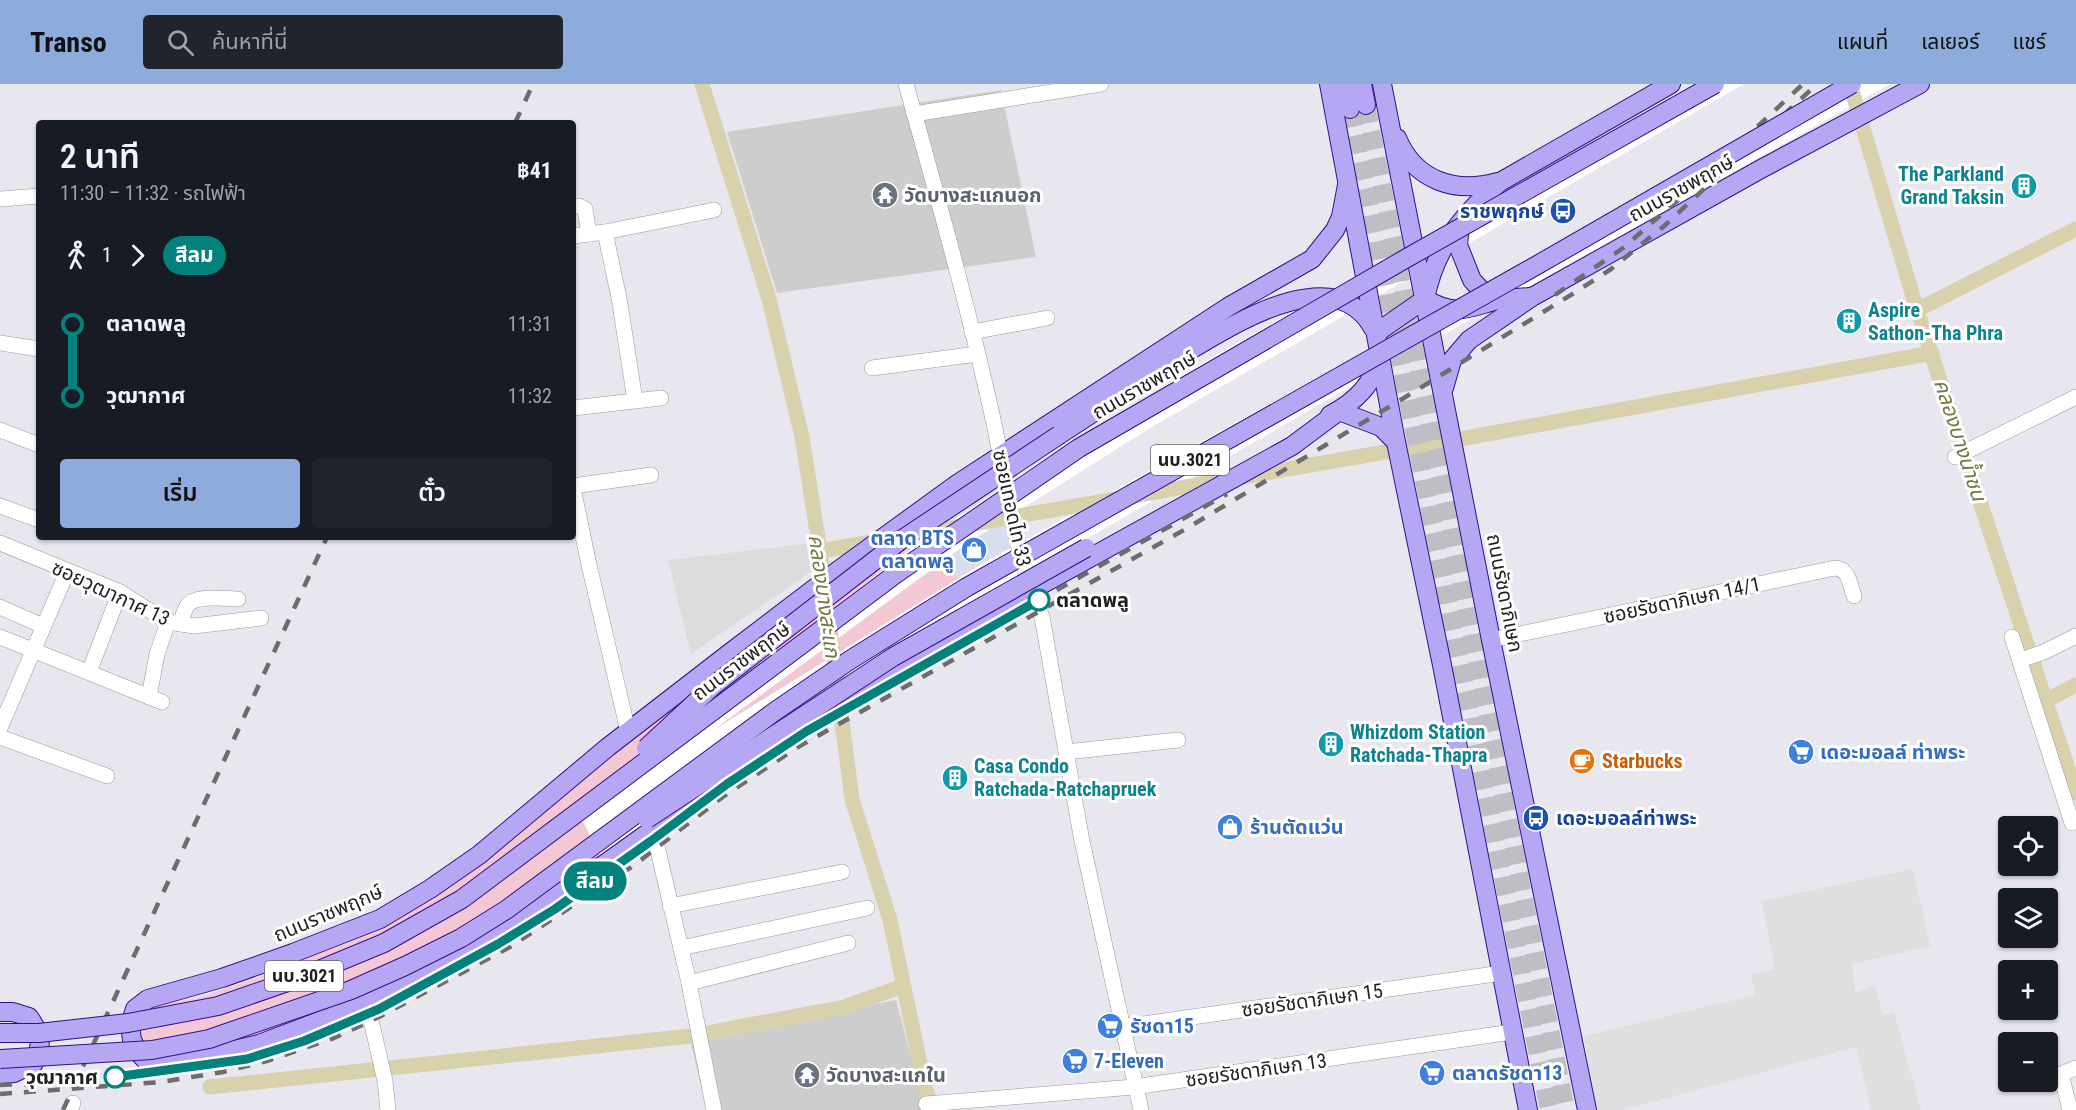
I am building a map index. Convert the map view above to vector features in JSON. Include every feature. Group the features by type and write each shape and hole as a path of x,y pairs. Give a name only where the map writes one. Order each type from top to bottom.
{"main road":[{"path":"1329,84 1396,442 1442,665 1528,1110"},
{"path":"1345,84 1358,107 1362,84"},
{"name":"ถนนรัชดาภิเษก","path":"1382,84 1491,640 1587,1110"},
{"path":"1388,117 1401,148 1416,166 1436,181 1460,186 1485,186 1500,182 1671,84"},
{"name":"ถนนราชพฤกษ์","path":"0,1033 39,1033 128,1023 218,1006 302,978 384,943 462,899 897,573 1079,448 1715,84"},
{"name":"ถนนราชพฤกษ์","path":"0,1059 152,1050 209,1039 351,990 461,938 506,910 774,712 850,660 967,587 1539,264 1852,84"},
{"name":"ถนนราชพฤกษ์","path":"1425,299 1449,310 1462,310 1504,299 1532,297 1920,84"},
{"path":"1376,333 1425,299 1434,264 1465,217 1500,182"},
{"name":"ถนนราชพฤกษ์","path":"1339,411 1292,446 929,647 778,740 606,863 483,943 367,1004 259,1044 165,1066 148,1064 138,1052 132,1040 130,1025 135,1009 148,999 222,978 293,953 380,919 430,889 479,855 628,731 832,575 957,484 1228,307 1312,259 1335,230 1341,217 1347,185"},
{"path":"1465,217 1458,246 1472,280 1481,290 1504,299"},
{"path":"570,818 713,686 901,540 1192,349 1269,294 1312,259"},
{"path":"1443,390 1452,360 1469,340 1532,297"},
{"path":"552,875 623,834 893,657 1086,548 1339,411 1368,384 1377,360 1376,333 1366,315 1356,307 1341,301 1313,298 1283,303 1265,309 1192,349"},
{"path":"1339,411 1381,427 1396,442"},
{"path":"0,1012 13,1012 29,1017 40,1034 40,1047 34,1063 14,1073 0,1074"}],"street":[{"name":"ซอยเทอดไท 33","path":"906,84 972,332 1030,591 1042,617 1082,842 1134,1087 1141,1110"},
{"path":"915,114 1101,84"},
{"path":"0,199 36,196"},
{"path":"576,206 585,209 590,234"},
{"path":"576,236 714,210"},
{"path":"605,232 619,298 635,400"},
{"path":"972,332 1047,318"},
{"path":"0,344 36,349"},
{"path":"872,368 977,354"},
{"path":"1955,457 2076,397"},
{"path":"576,408 661,398"},
{"path":"0,430 36,444"},
{"path":"576,487 651,475"},
{"path":"576,502 628,731"},
{"path":"0,506 36,519"},
{"name":"ซอยวุฒากาศ 13","path":"0,543 120,592 174,623 194,626 261,618"},
{"name":"ซอยรัชดาภิเษก 14/1","path":"1491,640 1835,568 1841,568 1846,573 1854,596"},
{"path":"0,728 67,572"},
{"path":"89,672 120,592"},
{"path":"0,637 155,700 157,654 174,623 187,606 192,601 216,598 238,599"},
{"path":"0,608 44,626"},
{"path":"2025,658 2076,636"},
{"path":"2012,637 2025,658 2074,827"},
{"path":"0,737 107,776"},
{"path":"1066,752 1178,740"},
{"path":"653,829 689,983 714,1110"},
{"path":"670,906 842,872"},
{"path":"681,948 867,908"},
{"path":"689,983 848,943"},
{"name":"ซอยรัชดาภิเษก 15","path":"1122,1027 1502,973"},
{"path":"367,1004 380,1055 388,1110"},
{"name":"ซอยรัชดาภิเษก 13","path":"926,1104 1134,1087 1512,1032"},
{"path":"2058,1075 2076,1068"},
{"path":"2058,1084 2070,1110"}],"shaded area":[{"name":"วัดบางสะแกนอก","path":"1001,90 1036,257 777,293 727,132"},
{"name":"ตลาด BTS ตลาดพลู","path":"991,471 1022,590 891,645 912,523"},
{"path":"912,523 958,578 892,644 899,659 498,927 372,992 306,1020 216,1050 158,1058 142,1041 138,1032 143,1013 157,1004 195,999 259,977 386,923 559,799 700,684"},
{"path":"814,543 815,569 691,654 668,560"},
{"path":"1912,869 1931,946 1852,964 1855,992 1875,986 1883,1015 1894,1012 1921,1110 1871,1110 1856,1047 1623,1110 1596,1110 1584,1036 1755,995 1751,975 1775,969 1762,901"},
{"name":"วัดบางสะแกใน","path":"896,1000 925,1110 707,1110 690,1040"}],"pier":[{"path":"1696,84 1744,84 1155,425 969,542 712,731 980,565 1724,151 1837,84 1890,84 1350,387 798,705 602,861 586,827 572,807 910,549 1039,463 1214,356"}],"waterway":[{"name":"คลองบางสะแก","path":"702,84 769,299 802,437 820,551 852,799 890,920 925,1088 935,1110"},
{"name":"คลองบางน้ำชน","path":"1850,84 1917,310 2076,793"},
{"path":"1917,310 2076,229"},
{"path":"910,535 1471,437 1932,353"},
{"path":"820,551 877,541"},
{"path":"2047,700 2076,685"},
{"path":"210,1087 691,1036 844,1007 903,986"}],"tunnel":[{"path":"1366,105 1566,1110"},
{"path":"1350,109 1549,1110"}],"railway":[{"path":"516,120 533,84"},
{"path":"1555,295 1623,248 1695,185 1803,84"},
{"path":"0,1094 161,1082 223,1072 267,1061 334,1038 381,1016 510,947 633,866 724,796 798,747 1184,530 1399,401 1611,269 1663,227 1817,84"},
{"path":"786,745 1227,494"},
{"path":"63,1110 326,540"},
{"path":"487,950 526,927"},
{"path":"108,1078 239,1060"},
{"path":"0,1085 30,1084"}],"metro line":[{"name":"สีลม","path":"115,1077 247,1059 304,1041 379,1009 498,944 555,909 727,784 807,731 1039,600"}],"place":[{"name":"The Parkland Grand Taksin","path":"2024,186"},
{"name":"วัดบางสะแกนอก","path":"885,195"},
{"name":"ราชพฤกษ์","path":"1563,211"},
{"name":"Aspire Sathon-Tha Phra","path":"1849,321"},
{"name":"ตลาด BTS ตลาดพลู","path":"974,550"},
{"name":"ตลาดพลู","path":"1039,600"},
{"name":"Whizdom Station Ratchada-Thapra","path":"1331,744"},
{"name":"เดอะมอลล์ ท่าพระ","path":"1801,752"},
{"name":"Starbucks","path":"1582,761"},
{"name":"Casa Condo Ratchada-Ratchapruek","path":"955,778"},
{"name":"เดอะมอลล์ท่าพระ","path":"1536,818"},
{"name":"ร้านตัดแว่น","path":"1230,827"},
{"name":"รัชดา15","path":"1110,1026"},
{"name":"7-Eleven","path":"1075,1061"},
{"name":"ตลาดรัชดา13","path":"1432,1073"},
{"name":"วัดบางสะแกใน","path":"807,1075"},
{"name":"วุฒากาศ","path":"115,1077"}]}
